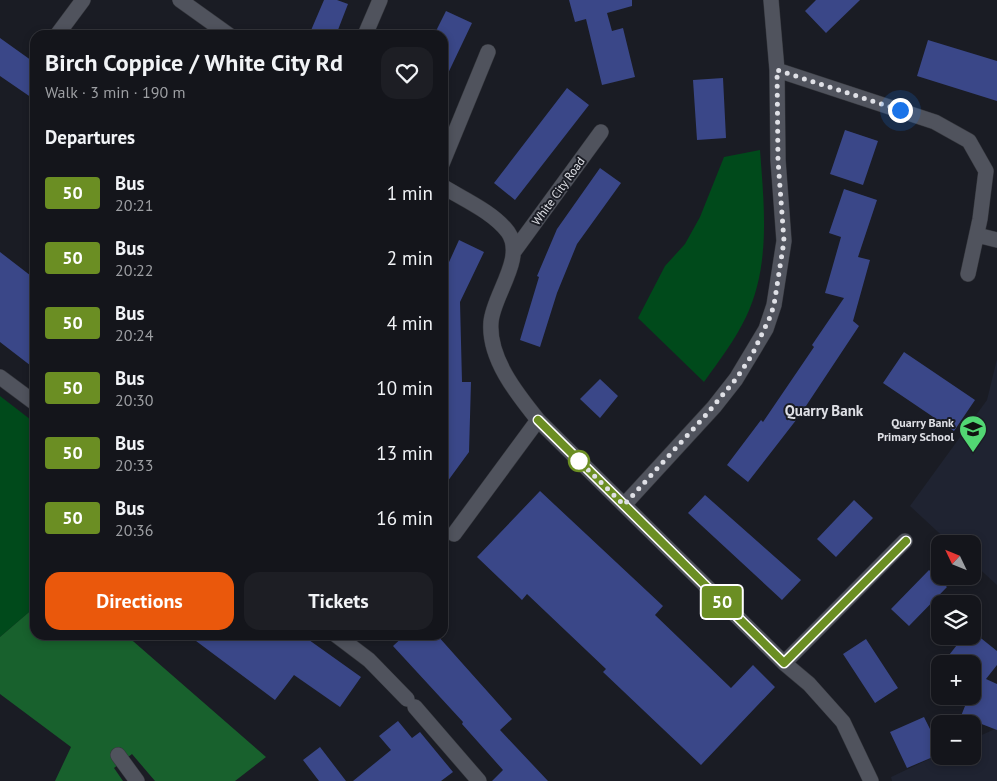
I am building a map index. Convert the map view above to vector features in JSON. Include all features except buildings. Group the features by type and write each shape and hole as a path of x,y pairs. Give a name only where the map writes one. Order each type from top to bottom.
{"street":[{"path":"61,30 83,0"},
{"path":"180,0 222,30"},
{"path":"367,30 380,0"},
{"path":"624,505 720,400 752,355 766,329 774,305 784,241 778,160 777,70 771,0"},
{"path":"448,149 488,52"},
{"path":"777,70 935,122 969,141 986,171 977,235 968,274"},
{"name":"White City Road","path":"601,132 515,250 491,321 492,335 501,365 514,390 538,420 784,663 808,684 844,722 871,781"},
{"path":"448,190 491,217 508,233 515,250"},
{"path":"977,235 997,240"},
{"path":"0,377 30,400"},
{"path":"454,534 538,420"},
{"path":"784,663 906,541"},
{"path":"343,640 369,660 411,703 479,781"},
{"path":"118,755 137,781"}],"shaded area":[{"name":"Quarry Bank Primary School","path":"997,359 997,585 981,570 981,535 941,535 910,506 987,400"},
{"path":"997,728 997,781 892,781 891,777 931,758 931,765 981,765 981,735"}],"green space":[{"path":"760,150 764,235 759,277 754,297 742,326 704,382 638,318 665,266 685,244 700,217 724,157"},
{"path":"0,396 30,419 30,611 0,637"},
{"path":"30,611 30,640 132,640 266,757 235,781 155,781 132,754 114,768 123,781 55,781 71,747 0,694 0,637"}],"bus line":[{"name":"50","path":"538,420 784,663 906,541"}],"place":[{"name":"Quarry Bank Primary School","path":"973,453"}],"district":[{"name":"Quarry Bank","path":"824,410"}],"route":[{"path":"579,461 574,456 624,505 736,379 766,329 774,305 784,241 778,160 777,70 900,110"}]}
